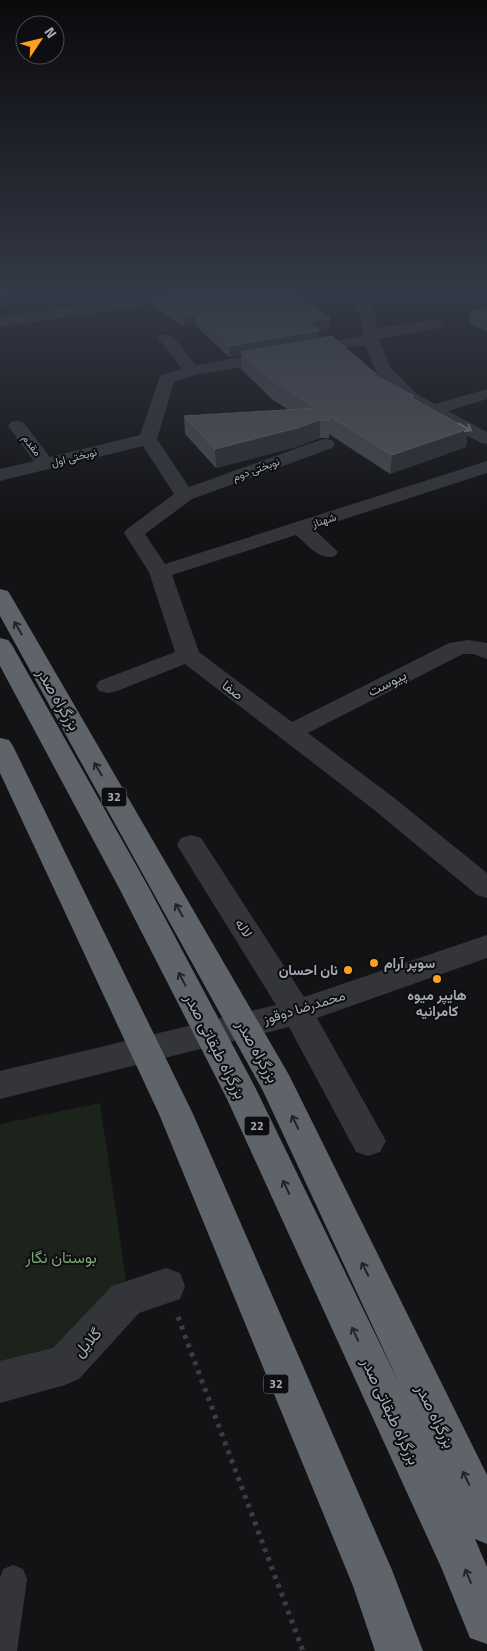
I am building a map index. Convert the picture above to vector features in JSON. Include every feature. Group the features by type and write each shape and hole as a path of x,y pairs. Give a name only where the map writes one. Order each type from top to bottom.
{"highway":[{"name":"بزرگراه صدر","path":"0,596 277,1085 487,1522"},
{"name":"بزرگراه طبقاتی صدر","path":"0,645 134,888 243,1097 457,1550 487,1621"},
{"path":"0,746 176,1114 372,1577 399,1651"},
{"name":"32","path":"0,764 164,1118 363,1590 385,1651"}],"street":[{"path":"188,366 192,371"},
{"path":"108,686 188,655 160,572 134,533 186,495 148,439 167,379 192,371 218,366"},
{"path":"381,366 412,398 487,439"},
{"path":"433,410 487,394"},
{"name":"مقدم","path":"17,426 46,464"},
{"name":"نوبختی اول","path":"0,475 148,439"},
{"name":"نوبختی دوم","path":"186,495 326,444"},
{"name":"شهناز","path":"160,572 487,467"},
{"path":"300,528 328,552"},
{"name":"پیوست","path":"289,733 457,648 466,646 480,648 487,652"},
{"name":"صفا","path":"188,655 383,803 487,888"},
{"name":"لاله","path":"190,845 297,1012 368,1141"},
{"name":"محمدرضا دوقوز","path":"0,1085 297,1012 487,946"},
{"name":"گلایل","path":"0,1382 65,1365 126,1300 166,1286"}],"lane":[{"path":"3,1651 13,1579"}],"path":[{"path":"166,1286 303,1651"}],"green space":[{"name":"بوستان نگار","path":"100,1103 126,1280 61,1352 0,1366 0,1124"}],"building":[{"path":"256,366 367,366 382,379 414,396 410,397 468,429 392,455 329,416 330,420 320,420 297,428 215,449 184,416 317,408 274,382"}],"place":[{"name":"سوپر آرام","path":"374,963"},
{"name":"نان احسان","path":"348,970"},
{"name":"هایپر میوه کامرانیه","path":"437,979"}]}
